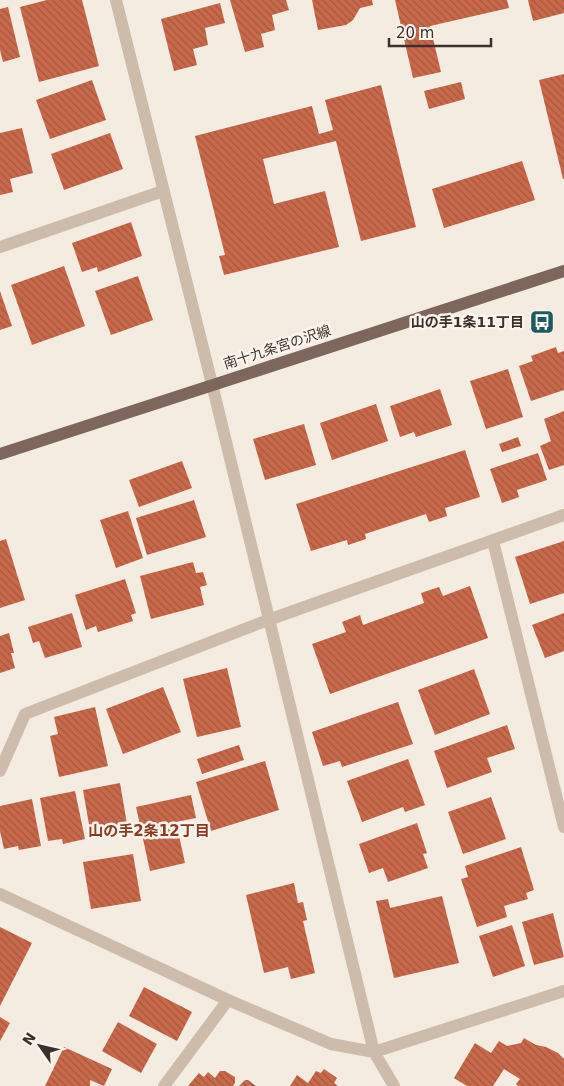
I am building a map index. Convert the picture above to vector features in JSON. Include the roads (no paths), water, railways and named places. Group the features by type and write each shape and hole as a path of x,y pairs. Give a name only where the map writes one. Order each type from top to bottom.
{"main road":[{"name":"南十九条宮の沢線","path":"0,454 212,384 564,272"}],"street":[{"path":"116,0 212,384 374,1052 394,1086"},
{"path":"0,247 163,191"},
{"path":"0,771 25,714 268,620 564,515"},
{"path":"493,541 564,827"},
{"path":"0,894 228,1000 332,1044 374,1052 564,992"},
{"path":"164,1086 228,1000"}],"place":[{"name":"山の手1条11丁目","path":"542,322"}],"district":[{"name":"山の手2条12丁目","path":"149,831"}]}
